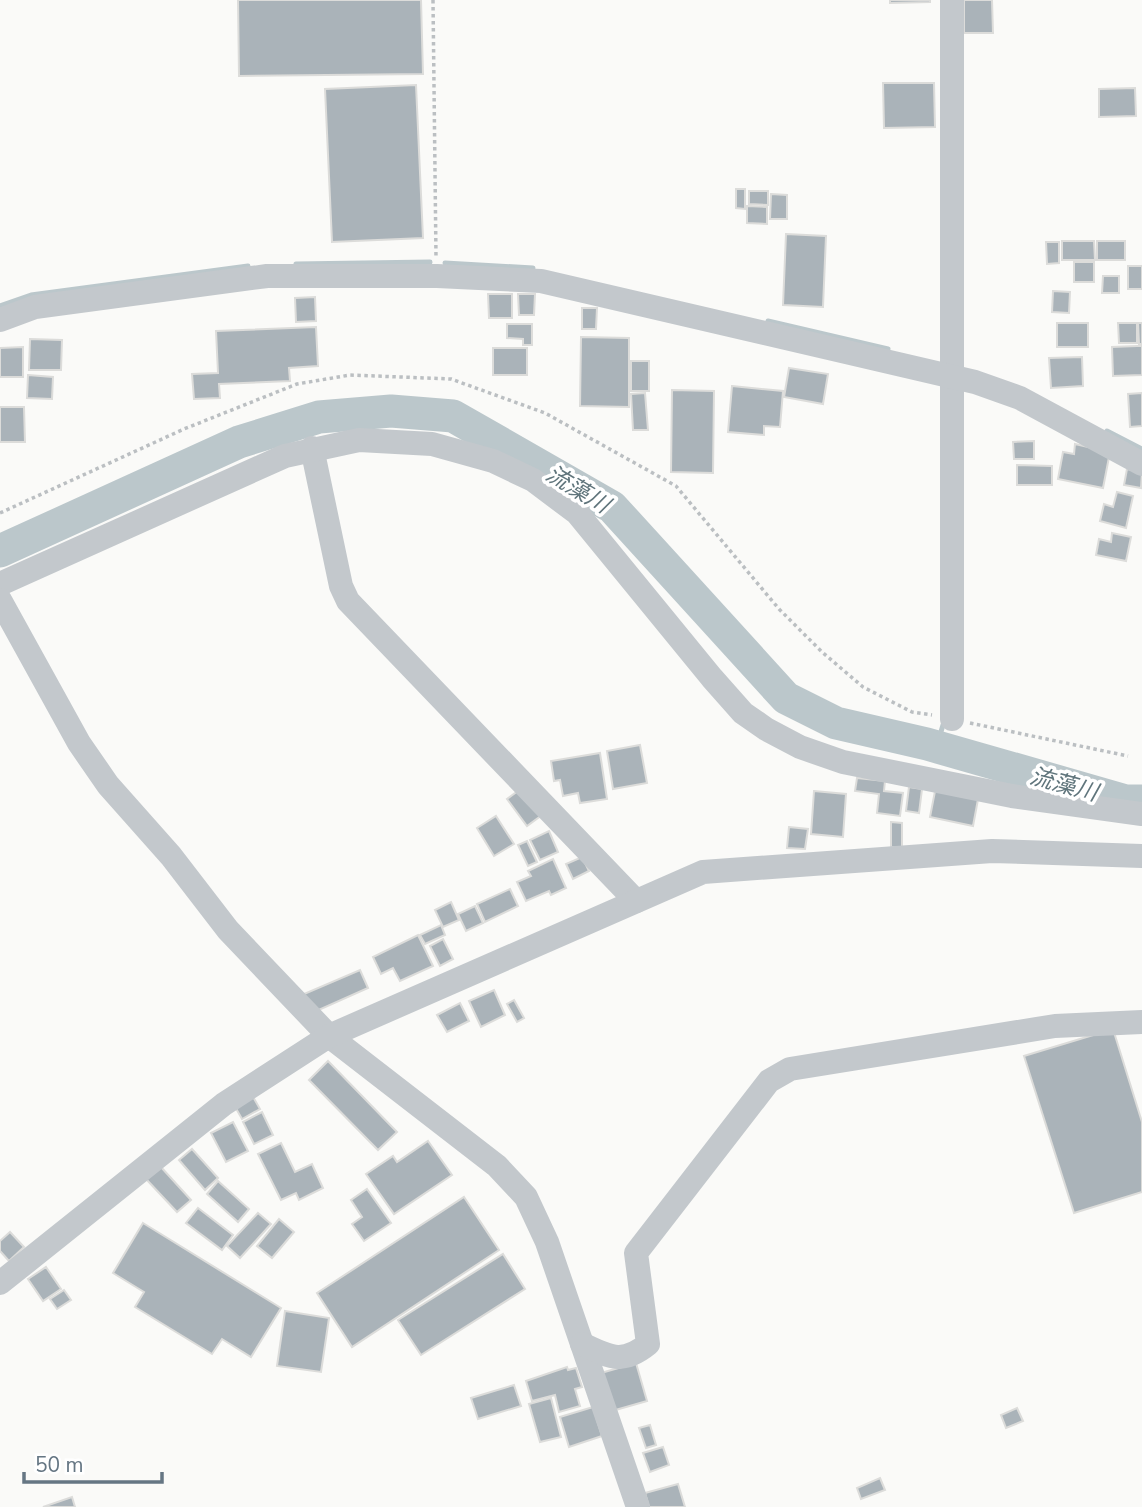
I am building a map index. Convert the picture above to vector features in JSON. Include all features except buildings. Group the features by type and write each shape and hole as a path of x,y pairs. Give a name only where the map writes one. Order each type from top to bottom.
{"street":[{"path":"952,0 953,719"},
{"path":"0,320 35,307 267,276 437,276 541,281 952,366 1020,398 1142,464"},
{"path":"0,584 285,456 359,440 432,444 493,461 533,480 577,513 743,713 800,747 844,762 1012,796 1142,814"},
{"path":"313,448 341,586 348,601 636,901"},
{"path":"0,600 79,743 108,785 171,856 228,930 329,1036 497,1166 526,1197 547,1242 638,1507"},
{"path":"0,1283 224,1104 329,1036 694,876 992,851 1142,856"},
{"path":"582,1344 611,1357 632,1356 648,1344 636,1253 769,1081 790,1069 1055,1026 1142,1021"}],"path":[{"path":"433,0 437,276"}],"waterway":[{"path":"296,264 430,262"},
{"path":"445,263 533,268"},
{"path":"0,306 31,295 248,266"},
{"path":"768,321 888,349"},
{"name":"流藻川","path":"0,551 239,442 319,417 391,411 453,416 612,507 786,698 836,723 927,744 1126,801 1142,801"},
{"path":"1107,431 1142,449"},
{"path":"927,744 940,735 943,725"}]}
